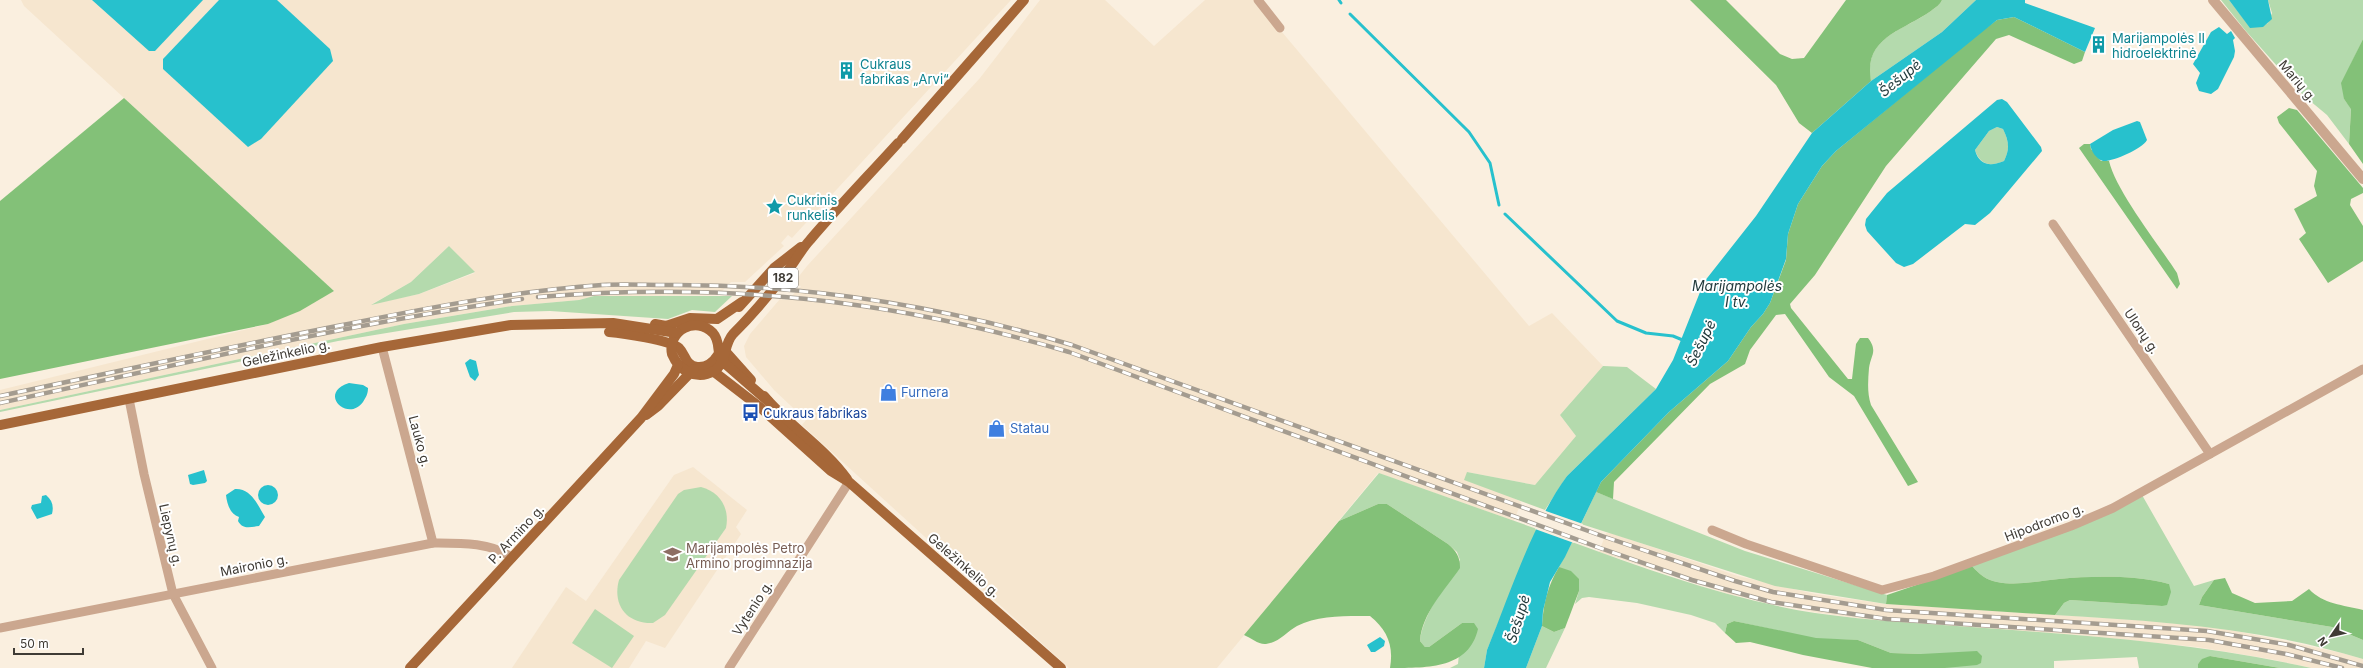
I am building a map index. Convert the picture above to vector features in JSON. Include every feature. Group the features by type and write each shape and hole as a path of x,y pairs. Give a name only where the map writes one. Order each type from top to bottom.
{"main road":[{"name":"182","path":"718,341 752,312 784,277 809,241 900,141 1024,0"},
{"name":"182","path":"710,330 733,315 742,302 774,268 809,241"},
{"path":"611,327 632,321 666,326 690,318 713,320 723,316 742,302"},
{"path":"722,356 718,341 710,330 702,326 691,325 677,333 672,349 678,365 702,375 713,372 722,356 729,340 743,326 752,312"},
{"name":"Geležinkelio g.","path":"0,425 382,347 512,326 579,325 677,333"},
{"name":"Geležinkelio g.","path":"611,327 672,349"},
{"path":"672,349 679,348 693,370"},
{"path":"693,370 708,365 722,356"},
{"name":"Geležinkelio g.","path":"722,356 797,430 837,464 850,482"},
{"name":"P. Armino g.","path":"410,668 641,418 674,374 678,365"},
{"name":"P. Armino g.","path":"641,418 658,406 693,370"},
{"name":"Geležinkelio g.","path":"713,372 761,408 831,470 850,482 1061,668"}],"street":[{"path":"1258,0 1280,28"},
{"name":"Marių g.","path":"2213,0 2363,179"},
{"name":"Ulonų g.","path":"2052,224 2210,454"},
{"name":"Lauko g.","path":"382,347 433,543"},
{"name":"Hipodromo g.","path":"1712,530 1746,544 1882,590 1934,576 2071,526 2113,508 2363,369"},
{"name":"Liepynų g.","path":"129,399 144,474 173,594 212,668"},
{"name":"Vytenio g.","path":"729,668 850,482"},
{"name":"Maironio g.","path":"0,628 433,543 452,543 503,551 512,558"}],"shaded area":[{"path":"21,0 1011,0 792,238 788,235 781,243 784,246 745,282 731,282 718,295 594,296 579,300 512,306 404,324 0,410 0,390 268,324 334,291 24,6","holes":["449,246 475,273 419,294 372,304 411,282"]},
{"path":"1040,0 1105,0 1154,46 1205,0 1255,0 1529,326 1552,313 1603,366 1560,415 1576,436 1535,485 1467,472 1521,502 1514,521 1378,473 1217,668 1069,668 802,425 806,420 774,390 746,357 744,346 750,334 780,299 788,300 801,286 792,285 807,266 980,78"},
{"name":"Marijampolės Petro Armino progimnazija","path":"693,467 747,510 736,527 741,534 665,648 646,641 629,668 512,668 566,587 586,601 674,475"},
{"path":"1606,533 1611,533 1738,576 1815,594 1886,604 2169,622 2217,627 2342,653 2363,659 2363,668 2311,668 2270,659 2197,647 2080,635 1887,622 1814,612 1729,594 1599,552"}],"green space":[{"path":"1690,0 1726,0 1780,54 1792,59 1804,58 1846,0 1942,0 1939,5 1931,11 1898,30 1879,45 1873,54 1870,66 1871,81 1812,133 1799,123 1776,85"},
{"path":"1942,0 1976,0 1942,32 1871,81 1870,66 1873,54 1879,45 1898,30 1931,11 1939,5"},
{"path":"2221,0 2229,0 2250,27 2263,26 2268,23 2272,13 2268,0 2363,0 2363,39 2351,64 2344,99 2351,108 2349,144 2327,115 2303,95 2245,30"},
{"path":"2014,17 2085,52 2082,61 2074,64 2009,35 1996,39 1886,166 1815,275 1790,304 1791,308 1848,379 1852,379 1856,344 1860,338 1868,338 1871,342 1873,346 1873,353 1869,368 1868,391 1871,405 1918,482 1908,486 1854,396 1829,377 1785,314 1776,315 1750,350 1745,364 1710,384 1614,482 1613,499 1596,492 1601,482 1669,412 1728,361 1751,327 1763,314 1770,303 1786,260 1788,234 1798,204 1822,166 1836,151 1978,34 1997,20"},
{"path":"2363,39 2363,164 2349,144 2351,109 2344,99 2341,83"},
{"path":"124,98 334,291 300,311 268,324 0,379 0,201"},
{"path":"2289,108 2297,110 2363,188 2363,193 2351,199 2350,205 2363,226 2363,261 2328,283 2299,239 2306,233 2294,209 2317,196 2314,186 2317,171 2279,123 2277,117"},
{"path":"1997,127 2003,129 2008,141 2007,153 2004,161 1994,164 1983,162 1975,150 1989,131"},
{"path":"2084,144 2090,144 2091,149 2101,161 2109,161 2113,173 2129,202 2177,273 2180,284 2177,289 2079,148"},
{"path":"449,246 475,272 419,294 371,305 411,282"},
{"path":"594,296 732,296 715,312 692,310 668,319 550,311 514,312 338,341 0,412 0,410 404,324 512,306 579,300"},
{"path":"1603,366 1627,367 1656,389 1567,476 1545,510 1464,480 1467,472 1535,485 1576,436 1560,415"},
{"path":"1379,473 1537,529 1487,650 1484,668 1450,668 1458,664 1462,623 1429,647 1425,647 1420,641 1425,621 1430,610 1460,560 1457,552 1448,544 1387,504 1378,504 1339,521"},
{"path":"701,487 708,489 722,502 726,514 726,528 665,615 653,623 636,620 629,616 620,605 617,589 619,580 678,494 684,490"},
{"path":"1596,492 1745,551 1887,595 1886,604 1775,586 1581,524"},
{"path":"2142,495 2194,586 2214,580 2202,597 2199,605 2332,627 2363,640 2363,659 2325,648 2249,633 2172,623 2055,615 2064,603 2070,600 2162,606 2169,584 2142,579 2100,577 2005,583 1986,578 1972,566"},
{"path":"1378,504 1387,504 1448,544 1457,554 1460,568 1441,593 1430,611 1425,621 1420,641 1425,647 1429,647 1462,623 1474,623 1478,629 1473,642 1466,652 1446,663 1433,666 1390,668 1391,652 1388,639 1381,627 1370,616 1333,617 1305,622 1293,628 1279,639 1266,644 1244,635 1339,521"},
{"path":"1572,542 1692,584 1753,600 1815,613 1879,620 2067,634 2149,642 2230,653 2311,668 2280,668 2210,656 2198,664 2198,668 2139,668 2137,657 2054,661 2054,668 1945,668 1947,667 1921,654 1891,653 1858,640 1816,639 1734,621 1727,624 1725,633 1715,623 1691,615 1637,603 1589,597 1582,598 1575,604 1579,591 1559,567"},
{"path":"1972,566 1986,578 2005,583 2036,582 2086,577 2114,577 2142,579 2169,584 2171,592 2167,605 2162,606 2070,600 2064,603 2055,615 1886,604 1887,595"},
{"path":"1559,567 1571,571 1579,579 1579,591 1565,628 1554,632 1542,626 1545,602 1549,588"},
{"path":"2225,578 2232,593 2255,603 2292,601 2309,589 2327,601 2363,610 2363,640 2332,627 2199,605 2202,597 2214,580"},
{"path":"595,609 634,636 612,668 572,643"},
{"path":"1734,621 1816,638 1858,640 1891,653 1921,654 1977,651 1982,656 1981,663 1977,665 1945,668 1872,668 1803,655 1750,642 1736,643 1725,633 1727,624"},
{"path":"1542,626 1554,632 1565,628 1546,668 1526,668"},
{"path":"2210,656 2280,668 2198,668 2198,664 2202,659"}],"water":[{"path":"92,0 203,0 155,51 149,51"},
{"path":"219,0 277,0 330,49 333,61 261,139 248,147 163,69 163,59"},
{"name":"Marijampolės I tv.","path":"1976,0 2025,0 2025,3 2095,28 2085,52 2014,17 1997,20 1836,151 1822,166 1798,204 1788,234 1786,259 1770,303 1763,314 1751,327 1728,361 1669,412 1601,482 1565,557 1550,582 1543,611 1542,626 1526,668 1484,668 1487,650 1522,560 1554,495 1567,476 1656,389 1673,360 1704,282 1756,216 1812,133 1871,81 1942,32"},
{"path":"2229,0 2268,0 2272,19 2263,27 2250,28"},
{"path":"2219,27 2227,34 2231,31 2235,38 2233,40 2235,51 2234,57 2218,89 2211,94 2199,91 2196,83 2200,73 2193,64 2211,32"},
{"path":"2002,99 2007,102 2041,147 2042,151 1990,213 1975,225 1965,224 1913,264 1904,267 1896,263 1867,231 1865,225 1866,219 1887,193 1997,100","holes":["1997,127 2003,129 2007,137 2008,145 2004,161 1994,164 1982,162 1975,150 1989,131"]},
{"path":"2137,121 2140,122 2147,140 2144,144 2126,154 2107,161 2100,160 2094,154 2090,144 2113,130"},
{"path":"470,359 476,361 479,375 475,381 470,377 465,363"},
{"path":"349,383 363,385 368,388 363,402 357,408 344,408 338,404 335,399 336,393 340,388"},
{"path":"204,470 207,481 205,483 190,484 188,475"},
{"path":"268,485 275,488 278,495 275,502 268,505 261,502 258,495 261,488"},
{"path":"235,489 245,491 256,502 265,517 259,526 242,526 238,521 239,517 231,511 226,495"},
{"path":"46,495 52,503 52,514 37,519 31,508 32,505 41,503 42,496"},
{"path":"1380,637 1385,641 1384,646 1375,652 1371,652 1367,645"}],"pier":[{"path":"1543,510 1583,524 1574,543 1535,529"}],"waterway":[{"path":"1350,14 1469,132 1490,163 1499,205"},
{"name":"Šešupė","path":"1505,214 1617,321 1646,333 1673,336 1685,341"}],"railway":[{"path":"0,396 218,350 506,295 602,285 719,286 770,288 821,293 872,300 973,319 1072,345 1605,537 1735,581 1773,592 1886,610 2207,631 2289,645 2363,666"},
{"path":"538,297 607,293 674,292 741,294 806,299 872,307 937,319 1003,334 1069,352 1600,548 1692,580 1771,602 1887,619 2209,640 2286,654 2342,668"},
{"path":"0,403 326,333 456,309 522,299"}],"place":[{"name":"Marijampolės II hidroelektrinė","path":"2099,45"},
{"name":"Cukraus fabrikas „Arvi“","path":"847,71"},
{"name":"Cukrinis runkelis","path":"774,207"},
{"name":"Furnera","path":"888,392"},
{"name":"Cukraus fabrikas","path":"750,413"},
{"name":"Statau","path":"997,428"},
{"name":"Marijampolės Petro Armino progimnazija","path":"673,555"}]}
